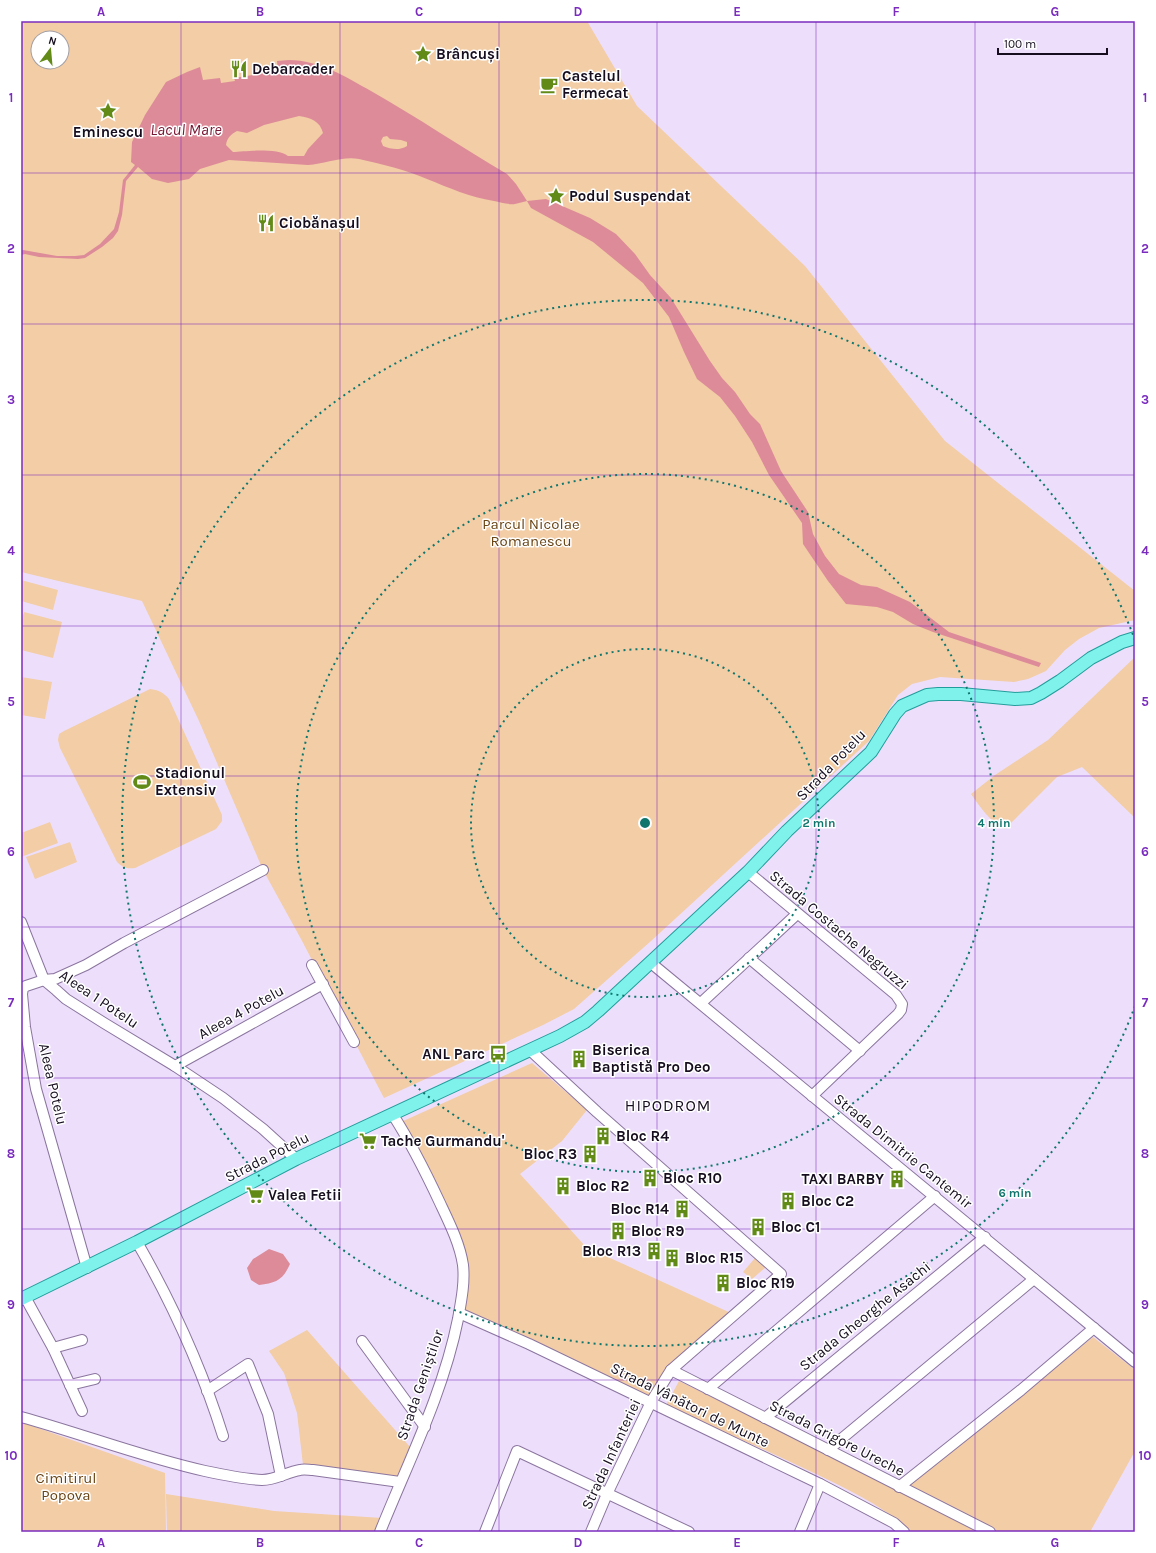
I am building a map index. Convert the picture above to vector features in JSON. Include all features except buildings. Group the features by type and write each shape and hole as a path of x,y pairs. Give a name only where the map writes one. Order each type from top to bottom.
{"main road":[{"name":"Strada Potelu","path":"23,1298 138,1242 296,1159 560,1036 584,1022 651,963 748,872 787,832 871,752 895,714 902,706 926,695 938,694 961,694 1015,699 1031,698 1060,682 1078,668 1105,651 1122,642 1135,638"}],"street":[{"name":"Aleea 1 Potelu","path":"44,980 54,979 86,965 124,943 263,870"},
{"name":"Strada Costache Negruzzi","path":"748,872 900,999 902,1004 901,1010 898,1014 812,1096"},
{"path":"701,1003 797,914"},
{"path":"21,922 44,980"},
{"path":"749,958 860,1051"},
{"name":"Strada Dimitrie Cantemir","path":"651,963 1135,1362"},
{"path":"312,965 354,1042"},
{"name":"Aleea 1 Potelu","path":"44,980 66,999 175,1066 223,1098 263,1129 296,1159"},
{"name":"Aleea Potelu","path":"44,980 24,988 22,994 25,1026 36,1089 86,1268"},
{"name":"Aleea 4 Potelu","path":"175,1066 323,984"},
{"name":"Strada Infanteriei","path":"530,1050 597,1112 781,1274 671,1370 651,1402 607,1494 591,1532"},
{"name":"Strada Geniștilor","path":"380,1532 400,1482 425,1427 454,1339 463,1290 463,1265 455,1238 433,1189 392,1115"},
{"path":"708,1389 935,1196"},
{"name":"Strada Gheorghe Asachi","path":"765,1418 985,1237"},
{"path":"138,1242 177,1320 207,1391 223,1436"},
{"path":"828,1450 1034,1280"},
{"path":"23,1298 53,1348 82,1411"},
{"name":"Strada Vânători de Munte","path":"459,1313 529,1344 820,1484 894,1524 904,1532"},
{"path":"899,1487 1021,1390 1094,1328"},
{"path":"53,1348 82,1340"},
{"path":"362,1341 425,1427"},
{"path":"207,1391 248,1364 268,1414 281,1476"},
{"name":"Strada Grigore Ureche","path":"671,1370 990,1532"},
{"path":"70,1385 95,1379"},
{"path":"21,1416 179,1465 249,1478 263,1480 300,1470 312,1470 400,1482"},
{"path":"485,1532 517,1451 689,1532"},
{"path":"800,1532 820,1484"}],"green space":[{"name":"Parcul Nicolae Romanescu","path":"21,21 587,21 637,106 805,266 945,441 1135,591 1135,620 1099,628 1079,639 1065,650 1046,671 1028,679 1014,682 940,677 912,684 898,695 869,741 651,941 574,1009 543,1025 384,1098 301,939 263,870 199,721 142,601 21,572"},
{"path":"21,580 58,590 53,610 21,601"},
{"path":"24,612 62,622 53,658 21,650 21,623"},
{"path":"1135,657 1135,818 1082,767 1057,777 1005,829 994,822 971,794 995,775 1048,740"},
{"path":"21,677 52,682 45,719 21,715"},
{"name":"Stadionul Extensiv","path":"150,689 160,692 169,699 222,815 222,821 216,829 135,868 127,868 123,867 117,862 60,748 58,740 59,734 64,731"},
{"path":"50,822 58,843 21,857 21,833"},
{"path":"70,842 77,862 35,879 26,857"},
{"path":"532,1063 587,1110 562,1141 520,1174 586,1247 733,1314 648,1400 465,1311 468,1273 465,1253 439,1187 401,1122"},
{"path":"755,1258 766,1267 752,1279 743,1272"},
{"path":"307,1330 410,1447 397,1477 303,1465 297,1413 284,1373 269,1351"},
{"path":"1093,1337 1135,1370 1135,1451 1090,1532 912,1532 890,1514 842,1487 760,1448 665,1407 679,1381 902,1490"},
{"name":"Cimitirul Popova","path":"21,1422 165,1473 166,1532 21,1532"},
{"path":"166,1494 274,1511 382,1518 376,1532 167,1532"}],"water":[{"name":"Lacul Mare","path":"277,61 300,61 322,66 362,86 507,174 516,184 527,201 510,204 476,197 402,170 353,158 308,165 229,160 200,169 189,179 168,183 152,179 138,167 126,181 122,215 118,231 113,238 102,247 85,258 78,259 39,257 25,254 21,255 21,251 23,250 57,256 84,255 100,244 114,229 119,212 123,180 135,165 131,162 132,142 145,115 166,82 200,67 203,80 220,78 221,83 235,81 234,78 278,71","holes":["299,116 317,123 322,129 323,133 308,149 304,156 288,156 283,153 270,151 233,152 226,145 230,136 237,131 247,133 264,125","387,136 390,139 407,142 407,146 401,149 383,146 381,141 383,137"]},
{"path":"546,199 590,218 616,234 635,254 650,275 671,298 722,378 735,392 750,414 760,424 781,471 808,512 813,534 825,556 839,574 861,585 877,587 910,602 949,632 1041,663 1039,667 933,632 913,624 893,612 877,607 846,604 828,581 803,544 802,523 769,475 752,442 735,416 720,397 697,379 669,317 643,283 593,242 531,208 527,201"},
{"path":"269,1249 283,1254 290,1264 285,1274 278,1280 259,1285 251,1280 247,1268 253,1259"}],"place":[{"name":"Brâncuși","path":"423,54"},
{"name":"Debarcader","path":"239,69"},
{"name":"Castelul Fermecat","path":"549,85"},
{"name":"Eminescu","path":"108,111"},
{"name":"Podul Suspendat","path":"556,196"},
{"name":"Ciobănașul","path":"266,223"},
{"name":"Stadionul Extensiv","path":"142,782"},
{"name":"ANL Parc","path":"498,1054"},
{"name":"Biserica Baptistă Pro Deo","path":"579,1059"},
{"name":"Bloc R4","path":"603,1136"},
{"name":"Tache Gurmandu'","path":"368,1141"},
{"name":"Bloc R3","path":"590,1154"},
{"name":"Bloc R10","path":"650,1178"},
{"name":"TAXI BARBY","path":"897,1179"},
{"name":"Bloc R2","path":"563,1186"},
{"name":"Valea Fetii","path":"255,1195"},
{"name":"Bloc C2","path":"788,1201"},
{"name":"Bloc R14","path":"682,1209"},
{"name":"Bloc C1","path":"758,1227"},
{"name":"Bloc R9","path":"618,1231"},
{"name":"Bloc R13","path":"654,1251"},
{"name":"Bloc R15","path":"672,1258"},
{"name":"Bloc R19","path":"723,1283"}],"district":[{"name":"HIPODROM","path":"668,1105"}]}
